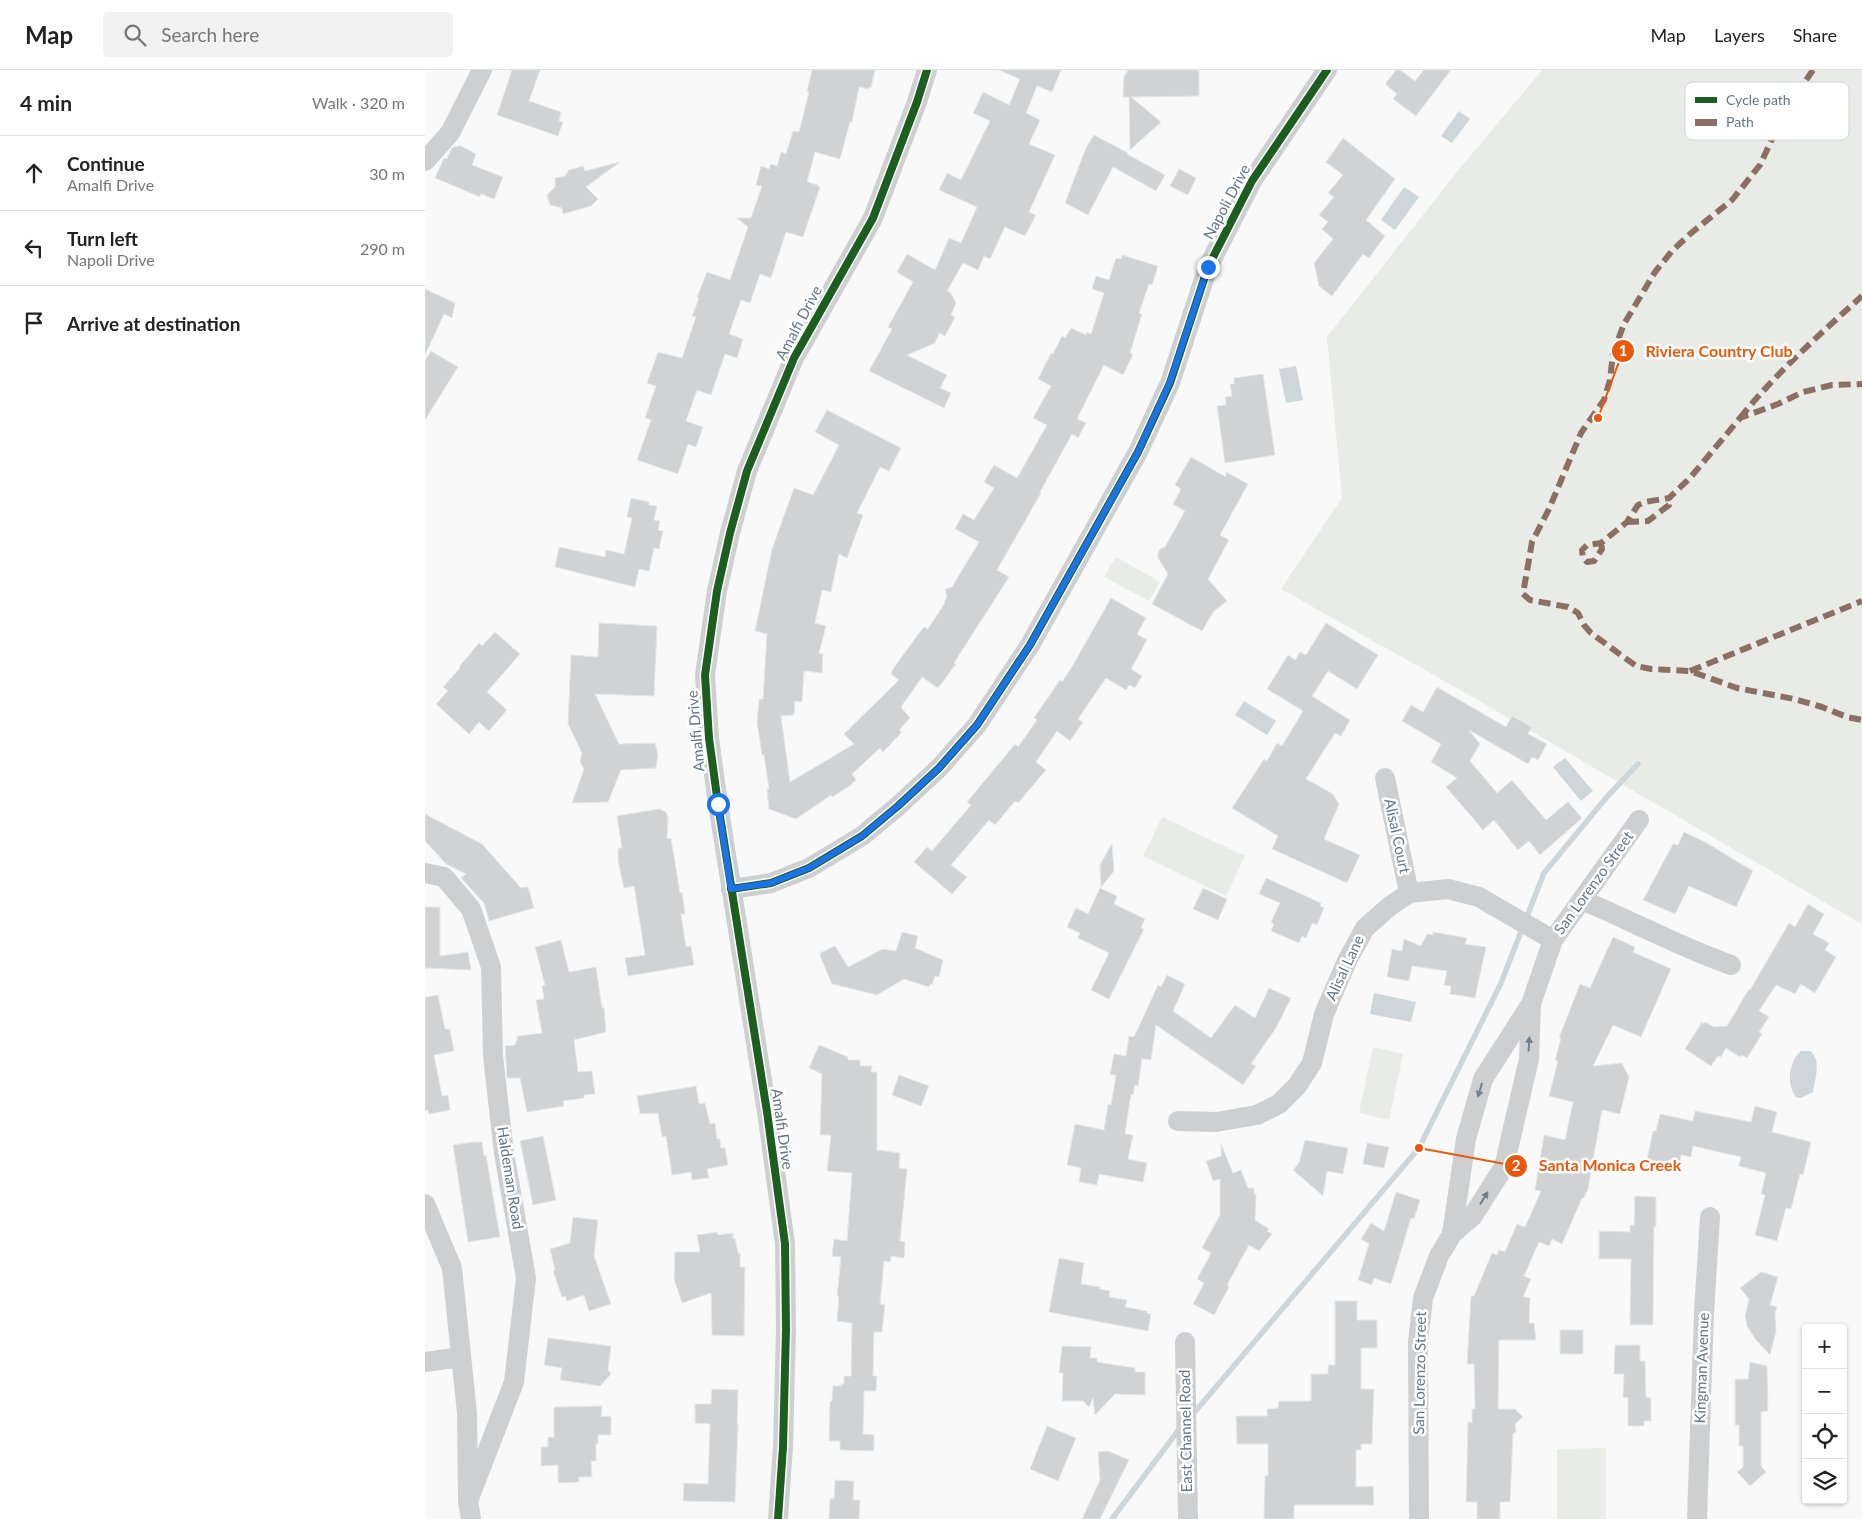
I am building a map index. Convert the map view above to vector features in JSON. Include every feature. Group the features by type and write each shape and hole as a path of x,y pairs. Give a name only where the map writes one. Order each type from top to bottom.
{"street":[{"path":"425,161 451,133 482,70"},
{"name":"Amalfi Drive","path":"778,1519 783,1447 785,1244 767,1112 709,738 705,675 717,591 747,471 794,358 873,218 917,102 927,70"},
{"name":"Napoli Drive","path":"731,889 771,883 809,868 862,836 939,768 977,725 1030,645 1138,452 1170,382 1208,267 1252,181 1327,70"},
{"name":"Alisal Court","path":"1385,778 1409,893"},
{"name":"San Lorenzo Street","path":"1452,1234 1466,1139 1483,1079 1531,1004 1553,940 1639,820"},
{"name":"Haldeman Road","path":"425,872 444,877 471,909 491,967 493,1056 504,1153 527,1278 514,1382 470,1510"},
{"name":"Alisal Lane","path":"1178,1121 1216,1122 1257,1115 1279,1104 1297,1086 1311,1063 1324,1014 1347,961 1365,928 1390,906 1409,893 1448,889 1479,897 1553,940"},
{"path":"1582,900 1693,952 1731,965"},
{"name":"San Lorenzo Street","path":"1419,1519 1418,1342 1423,1298 1439,1256 1452,1234 1472,1217 1504,1167 1529,1059 1531,1004"},
{"name":"Haldeman Road","path":"425,1204 452,1268 467,1413 470,1510"},
{"name":"Kingman Avenue","path":"1697,1519 1704,1312 1710,1217"},
{"name":"East Channel Road","path":"1185,1342 1188,1519"},
{"path":"425,1362 461,1357"}],"shaded area":[{"path":"1542,70 1862,70 1862,924 1462,691 1281,589 1342,498 1327,337 1456,173"},
{"path":"1459,111 1470,119 1452,143 1441,136"},
{"path":"1404,187 1419,197 1395,230 1381,220"},
{"path":"1296,366 1303,400 1286,403 1279,369"},
{"path":"1116,557 1160,582 1149,601 1104,577"},
{"path":"1244,701 1276,721 1267,735 1235,715"},
{"path":"1565,758 1593,791 1581,801 1553,767"},
{"path":"1162,817 1245,856 1226,896 1143,856"},
{"path":"1374,993 1416,1002 1411,1022 1370,1014"},
{"path":"1373,1047 1403,1054 1389,1120 1359,1113"},
{"path":"1801,1051 1810,1051 1814,1055 1817,1064 1813,1092 1801,1098 1796,1097 1793,1092 1790,1073 1797,1055"},
{"path":"1606,1448 1606,1519 1557,1519 1557,1449"}],"building":[{"path":"512,70 540,70 529,101 561,112 559,121 563,122 558,136 497,115"},
{"path":"812,70 875,70 871,88 859,87 852,122 850,122 840,159 815,152 807,182 820,187 803,237 786,232 771,278 760,274 750,303 741,300 729,334 743,339 737,358 725,354 711,395 697,390 686,421 703,427 696,447 688,444 678,474 637,460 651,420 645,418 656,386 647,383 658,352 682,358 696,317 692,316 699,298 697,297 707,272 730,280 748,227 737,218 751,218 762,186 756,185 761,166 769,169 771,164 777,166 781,152 786,154 793,131 799,132 809,92 807,91"},
{"path":"999,70 1061,70 1052,92 1037,86 1026,113 1040,120 1029,144 1055,155 1029,212 1036,215 1025,236 1005,227 990,259 984,256 978,270 963,263 947,291 950,292 956,303 951,315 955,317 945,336 939,333 935,343 907,355 947,375 940,388 951,393 944,408 869,371 892,329 888,327 913,282 897,272 907,254 935,270 949,238 961,243 977,207 939,190 947,173 961,180 990,121 973,113 983,92 1009,105 1020,79"},
{"path":"1128,70 1199,70 1199,96 1131,97 1161,122 1130,150 1129,97 1123,97 1124,77"},
{"path":"1396,70 1400,70 1415,81 1424,70 1451,70 1416,116 1393,99 1397,94 1385,84"},
{"path":"1094,135 1165,175 1156,191 1113,167 1088,215 1065,203 1086,148"},
{"path":"1343,138 1395,179 1366,220 1385,236 1369,258 1363,254 1332,296 1319,286 1314,263 1333,239 1322,229 1328,222 1319,215 1334,197 1328,193 1343,175 1326,162"},
{"path":"459,145 476,154 472,165 503,177 494,199 481,194 480,197 435,178 444,158 447,159 451,149"},
{"path":"620,162 586,187 598,199 591,206 563,214 562,208 550,205 547,195 555,187 555,178 565,176 569,170 583,166 585,171"},
{"path":"1179,169 1196,178 1188,195 1170,186"},
{"path":"1122,255 1158,266 1152,285 1149,284 1139,313 1142,314 1130,353 1133,355 1123,375 1104,365 1077,419 1086,423 1078,438 1072,434 997,570 1009,577 954,663 956,664 938,688 922,677 901,707 910,718 899,730 902,732 883,752 880,748 852,774 856,780 853,784 832,797 831,795 796,819 769,809 767,789 769,789 757,722 759,699 763,699 767,634 755,631 772,549 794,488 813,495 839,445 815,432 827,410 901,448 889,471 880,467 857,513 863,515 847,558 839,554 831,592 822,590 815,623 826,626 819,653 823,654 822,673 804,671 802,702 795,701 794,715 781,716 790,782 854,744 844,734 899,680 891,674 893,669 924,627 928,629 945,603 947,597 945,589 952,587 979,542 955,529 963,514 974,520 994,488 984,482 994,465 1017,478 1047,425 1033,418 1051,386 1038,379 1062,336 1065,338 1071,328 1086,335 1086,332 1091,334 1104,293 1092,289 1096,276 1109,280 1116,258 1121,259"},
{"path":"425,289 455,303 452,318 444,314 425,355"},
{"path":"431,351 458,367 425,420 425,360"},
{"path":"1263,374 1275,455 1225,463 1217,406 1226,405 1225,397 1232,396 1230,384 1234,384 1234,378"},
{"path":"1191,457 1226,477 1226,472 1248,484 1220,535 1229,540 1208,579 1227,601 1214,611 1202,631 1152,604 1168,574 1158,558 1158,553 1160,549 1165,547 1185,511 1173,504 1181,489 1175,485"},
{"path":"631,498 657,506 654,520 660,521 658,530 663,531 659,549 654,548 649,571 639,569 635,587 555,567 559,547 605,557 606,550 624,554 632,518 627,517"},
{"path":"1111,598 1146,618 1137,634 1147,640 1131,669 1142,676 1135,688 1129,685 1126,690 1106,678 1078,719 1083,722 1070,741 1057,731 1036,762 1046,770 1018,803 1015,801 995,825 989,820 951,865 967,877 952,894 914,862 927,847 932,851 971,805 967,802 1015,744 1018,747 1037,720 1034,718 1060,680 1062,682 1073,665"},
{"path":"599,623 657,626 654,696 595,694 619,744 655,743 658,755 656,768 621,770 608,802 572,803 584,769 580,762 582,753 568,724 571,655 598,657"},
{"path":"1326,623 1378,655 1357,689 1328,671 1312,696 1350,720 1341,736 1335,733 1306,779 1333,794 1339,804 1324,839 1360,855 1347,883 1272,849 1278,836 1232,808 1264,759 1267,761 1277,743 1282,746 1303,711 1267,689 1288,655 1295,660 1300,652 1306,655"},
{"path":"495,632 520,654 487,692 507,710 489,731 479,722 469,734 436,704 448,691 443,687 459,667 479,643 482,646"},
{"path":"1437,687 1506,727 1512,716 1532,727 1528,734 1547,744 1538,760 1532,757 1528,764 1469,730 1480,744 1470,761 1497,793 1512,780 1546,820 1568,802 1582,818 1540,855 1529,841 1518,850 1494,820 1483,830 1446,787 1457,778 1431,762 1441,744 1402,721 1411,705 1423,712"},
{"path":"659,809 666,812 668,817 667,839 671,838 680,893 682,892 685,914 681,914 686,947 691,946 694,965 628,976 625,958 645,955 634,886 624,888 618,861 618,848 622,848 617,816"},
{"path":"425,814 482,844 521,888 528,887 534,908 489,921 484,903 461,878 466,874 446,864 425,841"},
{"path":"1684,832 1705,842 1753,871 1736,907 1689,886 1675,914 1643,900 1673,844 1678,845"},
{"path":"1112,843 1114,871 1101,887 1100,865"},
{"path":"1266,878 1321,903 1320,906 1324,908 1317,925 1312,923 1306,938 1302,936 1299,943 1271,931 1274,924 1271,922 1280,903 1259,894"},
{"path":"1100,888 1117,896 1114,904 1145,919 1141,928 1144,929 1109,999 1091,990 1109,953 1078,938 1080,933 1067,927 1076,908 1088,914"},
{"path":"1203,888 1227,899 1218,920 1193,909"},
{"path":"1808,904 1824,914 1813,934 1829,943 1825,950 1836,957 1815,993 1801,984 1795,994 1776,985 1759,1011 1769,1017 1759,1032 1762,1034 1747,1058 1742,1055 1740,1057 1726,1048 1721,1057 1718,1056 1711,1066 1685,1049 1702,1022 1714,1027 1727,1026 1789,923 1795,927"},
{"path":"425,907 440,907 440,956 468,952 471,970 425,968"},
{"path":"902,932 918,936 915,948 943,960 939,977 935,976 932,985 930,984 929,987 904,979 877,995 832,984 820,953 835,946 848,967 883,949 896,951"},
{"path":"1433,932 1467,938 1465,944 1486,947 1475,998 1450,994 1451,986 1444,985 1447,971 1412,966 1409,981 1387,977 1392,949 1402,951 1404,939 1421,946 1427,934 1433,935"},
{"path":"1613,937 1635,947 1633,952 1671,969 1641,1037 1613,1025 1593,1066 1622,1063 1629,1077 1620,1114 1602,1110 1588,1189 1584,1198 1582,1198 1562,1244 1552,1239 1549,1246 1539,1242 1524,1276 1531,1279 1523,1297 1530,1298 1529,1323 1534,1323 1536,1340 1499,1340 1498,1409 1515,1409 1523,1417 1515,1424 1516,1432 1513,1434 1510,1502 1500,1502 1500,1519 1477,1519 1477,1502 1466,1502 1468,1422 1472,1423 1472,1409 1475,1409 1474,1364 1467,1364 1471,1296 1474,1296 1492,1253 1497,1255 1499,1250 1505,1252 1517,1224 1525,1227 1541,1191 1535,1190 1544,1135 1565,1140 1573,1102 1549,1096 1558,1061 1555,1060 1561,1038 1559,1038 1580,984 1590,988"},
{"path":"561,940 569,972 596,967 602,1008 604,1008 606,1032 574,1040 578,1072 592,1071 595,1094 584,1095 584,1098 563,1101 564,1106 527,1112 520,1078 507,1078 505,1046 515,1045 518,1036 542,1033 536,1000 544,999 542,986 545,985 535,947"},
{"path":"1167,975 1185,984 1173,1011 1211,1038 1235,1005 1255,1018 1269,988 1291,998 1276,1028 1251,1064 1256,1066 1243,1085 1156,1025 1151,1060 1142,1059 1138,1086 1135,1085 1133,1095 1131,1094 1125,1134 1133,1135 1128,1159 1147,1163 1143,1182 1099,1174 1097,1185 1079,1182 1081,1168 1067,1165 1075,1124 1104,1130 1108,1104 1111,1105 1116,1075 1110,1075 1114,1054 1126,1056 1129,1036 1134,1037 1158,985 1161,987"},
{"path":"438,995 445,1029 450,1029 454,1051 434,1055 442,1096 448,1095 450,1110 429,1114 428,1110 425,1111 425,997"},
{"path":"819,1045 848,1057 848,1060 860,1060 860,1066 872,1066 871,1072 877,1072 877,1150 900,1153 899,1168 907,1169 900,1241 905,1242 904,1258 891,1256 890,1262 884,1261 880,1304 885,1305 882,1332 874,1332 873,1376 877,1376 876,1391 864,1391 863,1434 874,1435 874,1451 840,1450 840,1441 829,1441 830,1401 832,1401 833,1386 841,1386 841,1384 844,1384 844,1376 851,1376 852,1323 837,1321 839,1296 837,1296 841,1257 832,1256 834,1239 847,1241 852,1173 827,1171 831,1135 820,1135 822,1074 809,1068"},
{"path":"899,1075 929,1086 921,1106 892,1095"},
{"path":"696,1086 699,1104 705,1103 710,1124 715,1123 717,1139 720,1139 721,1148 725,1148 728,1165 707,1169 709,1178 692,1180 691,1172 672,1175 666,1136 662,1137 658,1113 640,1114 637,1096"},
{"path":"1755,1106 1777,1112 1772,1132 1811,1142 1803,1175 1800,1174 1791,1209 1786,1208 1777,1241 1755,1235 1765,1195 1761,1194 1766,1173 1739,1166 1741,1157 1693,1146 1691,1157 1681,1155 1680,1162 1669,1160 1666,1173 1645,1169 1653,1131 1656,1131 1660,1114 1693,1121 1695,1111 1751,1122"},
{"path":"543,1136 556,1200 533,1205 520,1141"},
{"path":"1305,1140 1348,1148 1343,1174 1327,1171 1323,1196 1293,1170 1299,1163"},
{"path":"482,1142 484,1156 486,1155 500,1237 468,1242 453,1145"},
{"path":"1367,1143 1389,1147 1384,1168 1363,1164"},
{"path":"1221,1144 1233,1173 1241,1170 1248,1188 1254,1188 1254,1194 1256,1194 1255,1220 1269,1229 1267,1231 1272,1234 1259,1251 1249,1245 1227,1285 1229,1287 1214,1315 1193,1304 1204,1283 1197,1279 1211,1253 1202,1248 1220,1215 1220,1179 1213,1181 1206,1161 1221,1156"},
{"path":"1396,1192 1420,1200 1414,1219 1411,1218 1391,1284 1374,1278 1372,1285 1358,1280 1369,1244 1361,1239 1371,1223 1384,1231"},
{"path":"1635,1196 1656,1197 1653,1325 1630,1325 1631,1259 1599,1259 1599,1231 1630,1232 1630,1225 1634,1225"},
{"path":"573,1217 598,1220 594,1256 611,1304 589,1311 584,1295 567,1301 565,1296 562,1297 553,1271 555,1270 550,1249 570,1243"},
{"path":"717,1232 718,1235 733,1233 733,1239 735,1238 738,1253 740,1253 740,1267 745,1267 744,1336 712,1335 711,1293 682,1303 674,1279 675,1252 700,1252 697,1235"},
{"path":"1059,1258 1084,1263 1081,1284 1100,1287 1099,1289 1110,1291 1109,1297 1127,1300 1125,1307 1147,1311 1147,1313 1151,1314 1148,1331 1049,1312"},
{"path":"1761,1272 1778,1277 1770,1305 1777,1307 1775,1313 1776,1331 1770,1355 1756,1340 1747,1326 1745,1316 1749,1299 1740,1288"},
{"path":"1335,1301 1357,1301 1357,1320 1377,1320 1377,1348 1361,1348 1361,1389 1374,1389 1372,1444 1361,1444 1361,1450 1356,1450 1356,1487 1373,1486 1374,1505 1294,1505 1294,1519 1264,1519 1265,1476 1268,1475 1268,1444 1237,1444 1236,1416 1267,1416 1267,1409 1278,1408 1279,1401 1311,1401 1311,1374 1328,1374 1328,1365 1335,1365"},
{"path":"1560,1330 1583,1330 1583,1354 1560,1354"},
{"path":"548,1338 611,1346 608,1370 611,1374 600,1386 560,1380 562,1368 544,1365"},
{"path":"1615,1345 1640,1345 1640,1361 1645,1361 1646,1397 1651,1398 1651,1421 1644,1421 1644,1426 1628,1426 1628,1398 1623,1397 1624,1374 1614,1374"},
{"path":"1062,1346 1091,1347 1090,1358 1097,1358 1097,1362 1135,1368 1135,1372 1145,1372 1145,1395 1115,1394 1095,1415 1093,1398 1089,1407 1083,1401 1062,1401 1063,1373 1059,1373"},
{"path":"1750,1362 1767,1366 1768,1411 1761,1412 1761,1466 1766,1472 1750,1486 1737,1472 1743,1467 1743,1446 1739,1446 1739,1425 1735,1425 1735,1379 1748,1379"},
{"path":"712,1389 738,1390 735,1502 683,1501 684,1483 708,1484 710,1424 695,1423 695,1404 711,1404"},
{"path":"602,1406 601,1417 611,1416 611,1435 598,1435 596,1461 591,1461 592,1477 579,1477 579,1482 558,1483 558,1465 541,1466 541,1447 548,1447 548,1437 554,1437 554,1407"},
{"path":"1047,1426 1076,1438 1058,1481 1030,1469"},
{"path":"1108,1451 1129,1460 1100,1519 1082,1519 1100,1480 1098,1452"},
{"path":"835,1480 854,1481 853,1500 860,1500 859,1519 829,1519 830,1499 834,1499"}],"waterway":[{"path":"1193,1414 1419,1148 1501,983 1544,873 1606,798 1638,764"},
{"path":"1112,1519 1180,1428"}],"marked path":[{"path":"1805,82 1813,70"},
{"path":"1772,140 1760,165 1732,200 1690,234 1672,251 1655,272 1624,324 1613,353 1610,380 1604,400 1581,433 1549,509 1532,542 1523,594 1530,600 1568,607 1578,613 1584,625 1591,633 1636,666 1651,669 1690,671 1737,688 1794,699 1847,717 1862,720"},
{"path":"1740,418 1783,370 1862,296"},
{"path":"1601,543 1602,549 1594,561 1587,562 1583,558 1582,550 1587,545 1601,543 1627,522 1638,505 1669,498 1690,478 1740,418 1778,404 1803,392 1832,385 1862,384"},
{"path":"1627,522 1648,521 1669,505 1669,498"},
{"path":"1690,671 1862,601"}],"cycle path":[{"path":"778,1519 783,1447 786,1329 785,1244 767,1112 718,804 709,738 705,675 717,591 747,471 794,358 873,218 917,102 927,70"},
{"path":"731,889 771,883 809,868 862,836 939,768 977,725 1030,645 1138,452 1170,383 1208,267 1252,181 1327,70"}],"place":[{"name":"Riviera Country Club","path":"1598,418"},
{"name":"Santa Monica Creek","path":"1419,1148"}],"route":[{"path":"718,804 731,889 771,883 809,868 862,836 939,768 977,725 1030,645 1138,452 1170,382 1208,267"}]}
